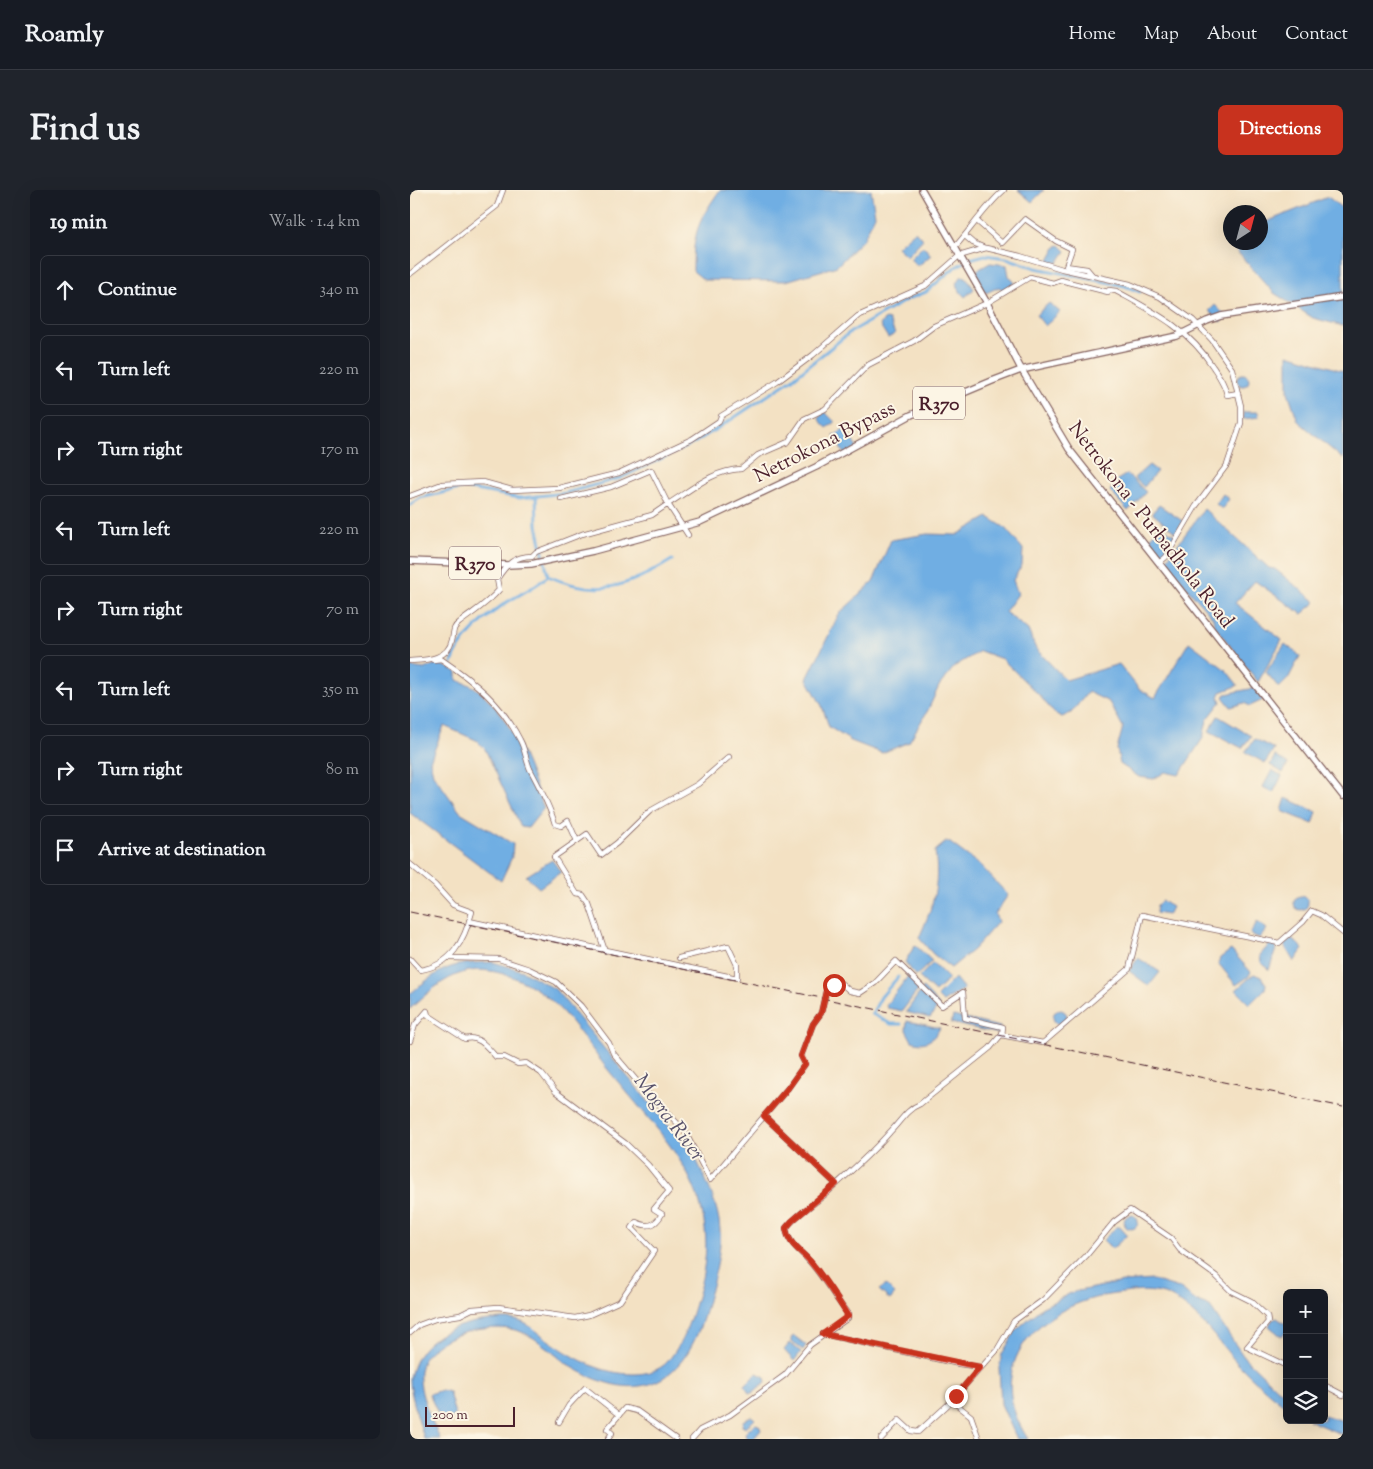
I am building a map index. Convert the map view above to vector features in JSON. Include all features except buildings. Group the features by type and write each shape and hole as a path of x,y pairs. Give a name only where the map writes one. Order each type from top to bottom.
{"main road":[{"name":"Netrokona - Purbadhola Road","path":"922,190 987,303 1021,370 1070,449 1343,796"},
{"name":"Netrokona Bypass","path":"508,565 552,560 700,522 816,467 911,414 1021,370 1176,336 1207,320 1221,316 1343,297"},
{"name":"R370","path":"410,561 508,565"}],"street":[{"path":"410,274 497,206 503,190"},
{"path":"954,248 978,222 986,208 1004,190"},
{"path":"978,222 1002,242 1026,219 1047,235 1072,249 1066,266 1087,269 1091,271 1092,275"},
{"path":"966,236 973,243 986,248 1130,284 1160,297 1193,320 1212,340 1232,368 1238,393 1241,423 1227,465 1196,506 1166,557 1159,563"},
{"path":"410,496 442,484 483,482 512,490 559,488 619,473 692,439 719,421 721,416 777,382 813,355 858,316 925,286 959,257 986,248"},
{"path":"433,660 449,647 452,641 453,630 457,624 491,600 498,590 497,579 508,565 521,556 532,556 536,552 582,534 652,515 703,481 731,469 742,469 758,455 785,444 804,419 824,409 868,366 914,341 934,326 987,303 1030,277 1053,283 1060,280 1108,292 1109,290 1116,291 1158,314 1184,332 1207,358 1226,388 1227,395 1238,393"},
{"path":"561,499 611,487 651,470 668,504 688,535"},
{"path":"410,661 441,659 481,686 496,704 521,742 529,767 545,794 556,824 561,826 568,821 577,841"},
{"path":"605,950 589,904 583,895 577,894 554,857 587,834 601,854 617,843 650,811 698,784 730,757"},
{"path":"410,864 435,884 453,905 472,912 460,945 450,958"},
{"path":"1002,1035 1043,1042 1129,970 1140,919 1144,914 1278,943 1304,922 1312,911 1321,915 1343,933"},
{"path":"470,921 737,978 737,965 728,946 679,958"},
{"path":"410,958 420,970 450,958 499,960 529,969 556,982 581,1006 609,1043 613,1053 637,1081 684,1130 710,1180 737,1151 805,1064 801,1056 813,1024 821,1013 826,991 832,987 836,979 850,992 860,993 876,983 896,960 942,1006 963,992 965,1018 1003,1026 1002,1035 990,1048 923,1102 910,1109 882,1142 836,1184 804,1208 786,1228 787,1236 797,1250 810,1262 848,1316 810,1345 785,1376 730,1416 700,1430 692,1439"},
{"path":"410,1041 415,1025 427,1011 428,1015 454,1034 465,1039 472,1037 480,1040 496,1057 504,1057 518,1064 526,1063 548,1080 556,1092 626,1143 648,1165 669,1191 654,1209 662,1214 656,1224 646,1226 636,1222 632,1228 654,1251 620,1302 575,1318 498,1307 472,1309 460,1315 435,1319 419,1325 410,1333"},
{"path":"764,1116 836,1184"},
{"path":"881,1439 899,1420 911,1431 918,1432 950,1402 997,1350 1014,1321 1043,1300 1086,1256 1114,1222 1130,1210 1171,1238 1180,1250 1216,1276 1231,1291 1251,1301 1267,1316 1268,1322 1247,1347 1283,1364"},
{"path":"823,1334 980,1367"},
{"path":"1328,1387 1343,1395"},
{"path":"559,1422 569,1405 585,1388 619,1415"},
{"path":"950,1402 971,1416 979,1439"},
{"path":"608,1439 612,1433 607,1430 625,1408 637,1411 676,1439"}],"water":[{"path":"720,190 871,190 875,215 864,238 837,266 786,281 704,280 693,271 694,246 698,228 706,210"},
{"path":"1018,190 1044,190 1032,202"},
{"path":"1328,197 1343,209 1343,326 1313,318 1274,293 1236,250 1268,250 1268,221"},
{"path":"915,231 923,239 907,256 897,247"},
{"path":"1060,245 1066,251 1058,263 1048,262 1057,246"},
{"path":"923,246 931,255 918,266 910,259"},
{"path":"990,263 1007,265 1009,276 1015,283 1003,290 999,287 986,293 982,290 974,272"},
{"path":"962,276 966,277 974,289 965,297 956,283"},
{"path":"1049,303 1060,312 1045,326 1036,315"},
{"path":"1215,305 1227,317 1221,322 1209,311"},
{"path":"885,319 889,320 895,334 888,338 880,325"},
{"path":"1288,354 1343,371 1343,459 1298,421 1288,392"},
{"path":"1245,374 1248,375 1248,385 1241,386 1238,385 1237,378 1238,375"},
{"path":"825,412 835,422 827,428 819,420 821,414"},
{"path":"1243,412 1258,412 1259,417 1243,419"},
{"path":"845,429 857,448 845,456 834,436"},
{"path":"1149,465 1157,471 1144,487 1134,478"},
{"path":"1127,474 1146,492 1128,511 1110,491 1117,480"},
{"path":"1223,494 1229,499 1222,509 1216,504"},
{"path":"1159,505 1184,522 1177,534 1152,513"},
{"path":"1204,509 1269,568 1275,569 1316,602 1302,614 1255,581 1235,603 1282,640 1258,682 1214,625 1213,618 1167,564 1166,560"},
{"path":"988,517 1004,527 1023,549 1022,565 1013,580 1018,594 1005,612 1028,630 1036,649 1066,680 1119,664 1139,689 1155,698 1189,642 1226,670 1237,684 1237,686 1221,692 1219,697 1221,702 1207,720 1203,738 1179,775 1165,772 1154,779 1139,777 1120,764 1117,749 1123,727 1109,702 1088,692 1071,713 1062,717 1054,713 1039,695 1002,659 980,651 955,666 939,686 928,710 909,742 882,753 851,741 829,727 822,706 807,679 839,614 873,582 891,540 927,534 957,535"},
{"path":"1159,525 1176,536 1163,556 1157,552 1149,541"},
{"path":"1285,644 1300,656 1288,679 1279,688 1266,672"},
{"path":"438,663 457,672 457,680 474,687 499,712 525,759 544,808 528,828 521,827 485,749 476,740 444,726 430,761 433,774 460,812 513,844 512,857 501,881 410,813 410,667 424,669"},
{"path":"1254,688 1263,700 1250,706 1244,703 1231,707 1223,697 1226,694"},
{"path":"1218,716 1251,736 1242,748 1209,731"},
{"path":"1255,739 1274,749 1265,763 1245,752"},
{"path":"1275,756 1288,764 1283,773 1270,765"},
{"path":"1272,770 1282,776 1273,793 1263,787"},
{"path":"1286,798 1317,812 1313,824 1282,811"},
{"path":"946,842 949,842 981,866 1008,895 995,914 998,922 974,949 951,968 933,954 919,938 934,896 937,875 935,851"},
{"path":"552,860 561,872 539,888 526,876"},
{"path":"1301,896 1306,898 1308,903 1306,908 1301,910 1296,908 1294,903 1296,898"},
{"path":"1162,901 1172,907 1168,915 1156,913 1157,905"},
{"path":"1257,922 1267,929 1260,938 1250,934"},
{"path":"1292,938 1303,949 1294,962 1284,945"},
{"path":"1271,943 1277,946 1269,970 1261,962 1260,955"},
{"path":"915,945 932,961 916,976 905,962"},
{"path":"1231,950 1251,972 1248,977 1236,985 1218,963 1220,958"},
{"path":"1138,958 1160,972 1149,986 1129,971"},
{"path":"493,962 523,971 555,989 696,1159 717,1212 720,1230 720,1249 714,1279 697,1334 686,1355 673,1370 657,1381 639,1386 619,1386 596,1379 572,1367 527,1334 507,1329 476,1330 446,1340 424,1358 420,1371 421,1388 429,1414 440,1439 424,1439 413,1401 410,1379 420,1353 439,1335 451,1329 477,1322 512,1319 528,1325 570,1355 590,1365 611,1372 634,1374 652,1371 668,1361 682,1338 697,1297 705,1261 705,1229 699,1200 687,1173 652,1122 570,1021 548,997 526,983 501,973 476,970 465,972 442,982 410,1009 410,994 439,972 456,965"},
{"path":"933,963 949,979 935,992 919,977"},
{"path":"1254,974 1261,977 1266,984 1265,989 1250,1004 1236,990"},
{"path":"909,975 920,987 919,989 902,1011 887,1008 886,1005"},
{"path":"955,978 964,989 943,1002 937,996"},
{"path":"923,988 939,1005 930,1018 906,1012"},
{"path":"1060,1010 1065,1012 1067,1017 1065,1022 1060,1024 1055,1022 1053,1017 1055,1012"},
{"path":"953,1016 1000,1027 1000,1034 951,1023"},
{"path":"907,1021 940,1028 929,1041 921,1043 912,1041 906,1030"},
{"path":"1131,1215 1136,1217 1138,1222 1136,1227 1131,1229 1126,1227 1124,1222 1126,1217"},
{"path":"1116,1227 1120,1227 1127,1235 1112,1249 1103,1240"},
{"path":"1153,1280 1179,1288 1196,1301 1210,1307 1244,1357 1276,1388 1283,1392 1283,1404 1244,1370 1185,1306 1158,1292 1127,1292 1088,1300 1063,1310 1042,1324 1025,1342 1014,1363 1010,1386 1015,1412 1028,1439 1017,1439 1001,1404 999,1368 1002,1354 1016,1330 1041,1308 1073,1292 1123,1282"},
{"path":"886,1285 895,1294 890,1300 879,1290"},
{"path":"1277,1318 1283,1322 1282,1337 1269,1326 1272,1320"},
{"path":"794,1336 806,1345 803,1350 792,1342 791,1338"},
{"path":"790,1343 801,1352 794,1361 784,1350"},
{"path":"757,1373 765,1377 766,1382 752,1393 749,1393 745,1385"},
{"path":"441,1390 449,1392 455,1415 447,1421 441,1420 429,1394"},
{"path":"751,1416 755,1419 746,1428 742,1426 743,1421"},
{"path":"1328,1416 1343,1421 1343,1435 1317,1424 1328,1424"},
{"path":"755,1424 759,1425 761,1430 753,1439 748,1439 745,1433"}],"waterway":[{"path":"410,505 420,498 464,488 520,498 565,493 621,478 694,443 791,380 849,333 908,299 926,292 954,268 970,259 985,255 1006,258 1036,268 1125,286 1140,292"},
{"path":"452,663 465,639 485,619 548,576 537,525 536,496"},
{"path":"548,576 582,587 598,588 627,583 672,560"},
{"path":"898,977 881,997 872,1014 891,1024 901,1024"}],"railway":[{"path":"410,912 1343,1107"}],"route":[{"path":"834,985 826,991 821,1013 813,1024 801,1056 805,1064 788,1088 764,1116 836,1184 804,1208 786,1228 787,1236 797,1250 810,1262 848,1316 848,1318 823,1334 980,1367 956,1396"}],"water label":[{"name":"Mogra River","path":"670,1117"}]}
